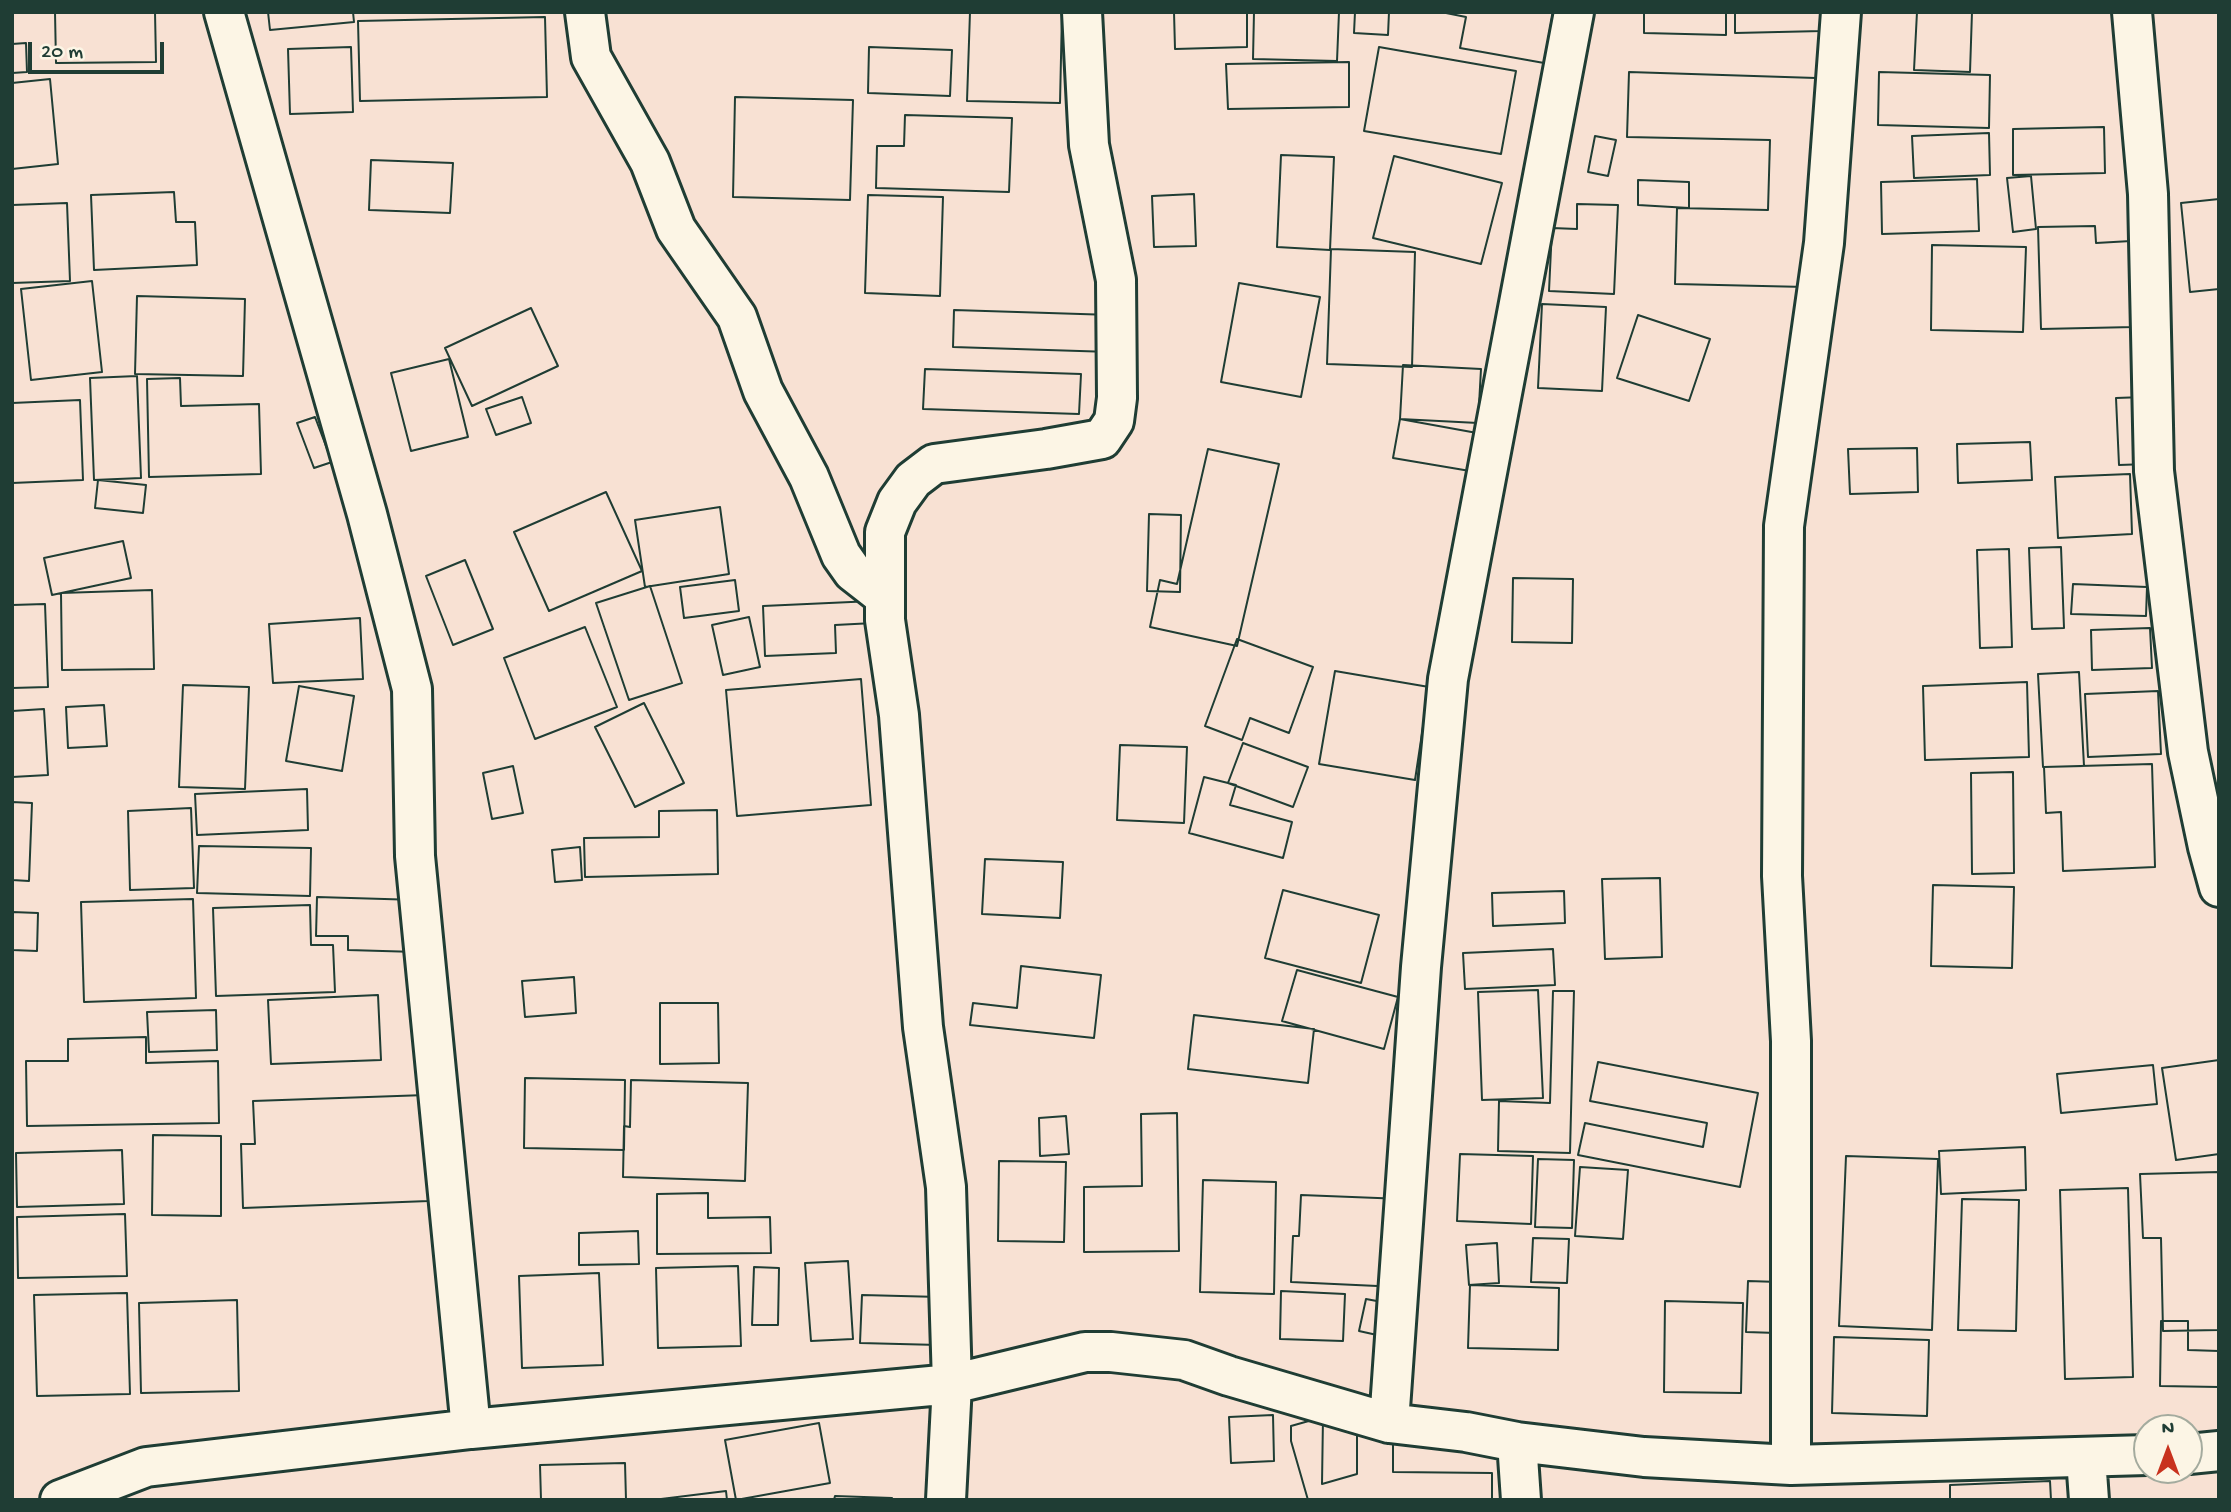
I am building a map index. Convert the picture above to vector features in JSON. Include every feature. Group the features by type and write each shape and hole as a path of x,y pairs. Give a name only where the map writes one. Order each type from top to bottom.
{"street":[{"path":"224,12 367,514 412,689 415,856 471,1429"},
{"path":"585,12 591,57 650,162 676,229 737,317 762,391 809,477 841,555 853,572 885,597"},
{"path":"946,1500 952,1384 946,1187 923,1027 899,715 885,621 885,532 897,502 913,480 934,464 1102,439 1114,421 1118,398 1116,280 1089,145 1082,12"},
{"path":"1389,1423 1421,967 1448,679 1574,12"},
{"path":"1791,1465 1791,1041 1782,876 1784,526 1824,243 1841,12"},
{"path":"2132,12 2148,194 2154,471 2188,752 2219,887"},
{"path":"60,1500 146,1467 471,1429 952,1384 1085,1352 1184,1360 1389,1423 1644,1457 1791,1465 2133,1456"},
{"path":"1517,1442 1521,1500"},
{"path":"2085,1458 2089,1500"}],"building":[{"path":"55,12 155,12 156,62 56,63"},
{"path":"55,12 155,12 156,62 56,63"},
{"path":"268,12 353,12 354,22 270,30"},
{"path":"268,12 353,12 354,22 270,30"},
{"path":"970,12 1062,12 1060,103 967,101"},
{"path":"970,12 1062,12 1060,103 967,101"},
{"path":"1174,12 1247,12 1247,47 1175,49"},
{"path":"1174,12 1247,12 1247,47 1175,49"},
{"path":"1254,12 1339,12 1337,61 1253,59"},
{"path":"1254,12 1339,12 1337,61 1253,59"},
{"path":"1355,12 1389,12 1388,35 1354,33"},
{"path":"1355,12 1389,12 1388,35 1354,33"},
{"path":"1441,12 1553,12 1544,63 1460,48 1466,17"},
{"path":"1441,12 1553,12 1544,63 1460,48 1466,17"},
{"path":"1644,12 1726,12 1726,35 1644,33"},
{"path":"1644,12 1726,12 1726,35 1644,33"},
{"path":"1735,12 1822,12 1822,31 1735,33"},
{"path":"1735,12 1822,12 1822,31 1735,33"},
{"path":"1917,12 1972,12 1970,72 1914,70"},
{"path":"1917,12 1972,12 1970,72 1914,70"},
{"path":"545,17 547,97 360,101 358,21"},
{"path":"545,17 547,97 360,101 358,21"},
{"path":"26,43 27,72 12,73 12,44"},
{"path":"26,43 27,72 12,73 12,44"},
{"path":"351,47 353,112 290,114 288,49"},
{"path":"351,47 353,112 290,114 288,49"},
{"path":"869,47 952,50 950,96 868,93"},
{"path":"869,47 952,50 950,96 868,93"},
{"path":"1379,47 1516,71 1501,154 1364,131"},
{"path":"1379,47 1516,71 1501,154 1364,131"},
{"path":"1349,62 1349,107 1228,109 1226,64"},
{"path":"1349,62 1349,107 1228,109 1226,64"},
{"path":"1629,72 1816,78 1812,228 1806,287 1675,284 1677,208 1768,210 1770,140 1627,137"},
{"path":"1629,72 1816,78 1812,228 1806,287 1675,284 1677,208 1768,210 1770,140 1627,137"},
{"path":"1879,72 1990,75 1989,128 1878,125"},
{"path":"1879,72 1990,75 1989,128 1878,125"},
{"path":"50,79 58,164 12,169 12,83"},
{"path":"50,79 58,164 12,169 12,83"},
{"path":"735,97 853,100 850,200 733,197"},
{"path":"735,97 853,100 850,200 733,197"},
{"path":"905,115 1012,118 1009,192 876,188 877,146 904,146"},
{"path":"905,115 1012,118 1009,192 876,188 877,146 904,146"},
{"path":"2104,127 2105,173 2013,175 2013,129"},
{"path":"2104,127 2105,173 2013,175 2013,129"},
{"path":"1989,133 1990,175 1914,178 1912,136"},
{"path":"1989,133 1990,175 1914,178 1912,136"},
{"path":"1595,136 1616,140 1608,176 1588,172"},
{"path":"1595,136 1616,140 1608,176 1588,172"},
{"path":"1281,155 1334,157 1330,250 1277,247"},
{"path":"1281,155 1334,157 1330,250 1277,247"},
{"path":"1394,156 1502,183 1481,264 1373,238"},
{"path":"1394,156 1502,183 1481,264 1373,238"},
{"path":"371,160 453,163 450,213 369,210"},
{"path":"371,160 453,163 450,213 369,210"},
{"path":"2031,176 2036,229 2013,232 2007,178"},
{"path":"2031,176 2036,229 2013,232 2007,178"},
{"path":"1977,179 1979,231 1882,234 1881,182"},
{"path":"1977,179 1979,231 1882,234 1881,182"},
{"path":"1638,180 1689,182 1689,208 1638,205"},
{"path":"1638,180 1689,182 1689,208 1638,205"},
{"path":"174,192 176,222 195,222 197,265 94,270 91,195"},
{"path":"174,192 176,222 195,222 197,265 94,270 91,195"},
{"path":"1194,194 1196,246 1154,247 1152,196"},
{"path":"1194,194 1196,246 1154,247 1152,196"},
{"path":"868,195 943,197 940,296 865,293"},
{"path":"868,195 943,197 940,296 865,293"},
{"path":"2219,199 2219,289 2190,292 2181,203"},
{"path":"2219,199 2219,289 2190,292 2181,203"},
{"path":"67,203 70,281 12,283 12,205"},
{"path":"67,203 70,281 12,283 12,205"},
{"path":"1577,204 1618,205 1614,294 1549,291 1552,228 1577,229"},
{"path":"1577,204 1618,205 1614,294 1549,291 1552,228 1577,229"},
{"path":"2095,226 2096,243 2131,241 2134,327 2041,329 2038,227"},
{"path":"2095,226 2096,243 2131,241 2134,327 2041,329 2038,227"},
{"path":"1932,245 2026,247 2023,332 1931,330"},
{"path":"1932,245 2026,247 2023,332 1931,330"},
{"path":"1331,249 1415,252 1412,367 1327,364"},
{"path":"1331,249 1415,252 1412,367 1327,364"},
{"path":"92,281 102,372 31,380 21,289"},
{"path":"92,281 102,372 31,380 21,289"},
{"path":"1239,283 1320,297 1301,397 1221,382"},
{"path":"1239,283 1320,297 1301,397 1221,382"},
{"path":"137,296 245,299 243,376 135,374"},
{"path":"137,296 245,299 243,376 135,374"},
{"path":"1542,304 1606,307 1602,391 1538,388"},
{"path":"1542,304 1606,307 1602,391 1538,388"},
{"path":"531,308 558,366 472,406 445,348"},
{"path":"531,308 558,366 472,406 445,348"},
{"path":"954,310 1112,315 1111,352 953,347"},
{"path":"954,310 1112,315 1111,352 953,347"},
{"path":"1638,315 1710,339 1689,401 1617,378"},
{"path":"1638,315 1710,339 1689,401 1617,378"},
{"path":"449,359 468,437 411,451 391,373"},
{"path":"449,359 468,437 411,451 391,373"},
{"path":"1403,365 1481,369 1478,423 1400,419"},
{"path":"1403,365 1481,369 1478,423 1400,419"},
{"path":"925,369 1081,374 1079,414 923,409"},
{"path":"925,369 1081,374 1079,414 923,409"},
{"path":"137,376 141,478 94,480 90,378"},
{"path":"137,376 141,478 94,480 90,378"},
{"path":"180,378 181,406 259,404 261,474 149,477 147,379"},
{"path":"180,378 181,406 259,404 261,474 149,477 147,379"},
{"path":"522,397 531,423 496,435 486,409"},
{"path":"522,397 531,423 496,435 486,409"},
{"path":"2144,397 2148,464 2119,465 2116,398"},
{"path":"2144,397 2148,464 2119,465 2116,398"},
{"path":"80,400 83,480 12,483 12,403"},
{"path":"80,400 83,480 12,483 12,403"},
{"path":"315,417 332,462 314,468 297,423"},
{"path":"315,417 332,462 314,468 297,423"},
{"path":"1400,419 1477,433 1470,471 1393,458"},
{"path":"1400,419 1477,433 1470,471 1393,458"},
{"path":"2030,442 2032,480 1958,483 1957,444"},
{"path":"2030,442 2032,480 1958,483 1957,444"},
{"path":"1917,448 1918,492 1850,494 1848,449"},
{"path":"1917,448 1918,492 1850,494 1848,449"},
{"path":"1208,449 1279,464 1237,646 1150,627 1160,580 1177,584"},
{"path":"1208,449 1279,464 1237,646 1150,627 1160,580 1177,584"},
{"path":"2130,474 2132,534 2058,538 2055,477"},
{"path":"2130,474 2132,534 2058,538 2055,477"},
{"path":"98,480 146,485 143,513 95,508"},
{"path":"98,480 146,485 143,513 95,508"},
{"path":"606,492 642,571 549,611 514,532"},
{"path":"606,492 642,571 549,611 514,532"},
{"path":"720,507 729,574 645,587 635,520"},
{"path":"720,507 729,574 645,587 635,520"},
{"path":"1149,514 1181,515 1180,592 1147,591"},
{"path":"1149,514 1181,515 1180,592 1147,591"},
{"path":"123,541 131,578 52,595 44,558"},
{"path":"123,541 131,578 52,595 44,558"},
{"path":"2061,547 2064,628 2032,629 2029,548"},
{"path":"2061,547 2064,628 2032,629 2029,548"},
{"path":"2009,549 2012,647 1980,648 1977,550"},
{"path":"2009,549 2012,647 1980,648 1977,550"},
{"path":"465,560 493,629 453,645 426,576"},
{"path":"465,560 493,629 453,645 426,576"},
{"path":"1513,578 1573,579 1572,643 1512,642"},
{"path":"1513,578 1573,579 1572,643 1512,642"},
{"path":"735,580 739,611 684,618 680,587"},
{"path":"735,580 739,611 684,618 680,587"},
{"path":"2073,584 2147,587 2146,616 2071,614"},
{"path":"2073,584 2147,587 2146,616 2071,614"},
{"path":"650,586 682,683 629,700 596,603"},
{"path":"650,586 682,683 629,700 596,603"},
{"path":"152,590 154,669 62,670 61,593"},
{"path":"152,590 154,669 62,670 61,593"},
{"path":"873,601 874,623 835,625 836,653 765,656 763,606"},
{"path":"873,601 874,623 835,625 836,653 765,656 763,606"},
{"path":"45,604 48,687 12,688 12,605"},
{"path":"45,604 48,687 12,688 12,605"},
{"path":"749,617 760,667 723,675 712,625"},
{"path":"749,617 760,667 723,675 712,625"},
{"path":"360,618 363,679 273,683 269,624"},
{"path":"360,618 363,679 273,683 269,624"},
{"path":"585,627 617,707 535,739 504,658"},
{"path":"585,627 617,707 535,739 504,658"},
{"path":"2150,628 2152,668 2092,670 2091,630"},
{"path":"2150,628 2152,668 2092,670 2091,630"},
{"path":"1237,639 1313,667 1289,733 1250,718 1242,740 1205,726"},
{"path":"1237,639 1313,667 1289,733 1250,718 1242,740 1205,726"},
{"path":"1335,671 1429,687 1415,780 1319,764"},
{"path":"1335,671 1429,687 1415,780 1319,764"},
{"path":"2079,672 2084,766 2043,767 2038,674"},
{"path":"2079,672 2084,766 2043,767 2038,674"},
{"path":"861,679 871,805 737,816 726,690"},
{"path":"861,679 871,805 737,816 726,690"},
{"path":"2027,682 2029,757 1925,760 1923,686"},
{"path":"2027,682 2029,757 1925,760 1923,686"},
{"path":"183,685 249,687 245,789 179,787"},
{"path":"183,685 249,687 245,789 179,787"},
{"path":"299,686 354,696 342,771 286,761"},
{"path":"299,686 354,696 342,771 286,761"},
{"path":"2158,691 2161,754 2088,757 2085,694"},
{"path":"2158,691 2161,754 2088,757 2085,694"},
{"path":"644,703 684,783 635,807 595,727"},
{"path":"644,703 684,783 635,807 595,727"},
{"path":"104,705 107,746 68,748 66,707"},
{"path":"104,705 107,746 68,748 66,707"},
{"path":"44,709 48,775 12,777 12,711"},
{"path":"44,709 48,775 12,777 12,711"},
{"path":"1243,743 1308,767 1293,807 1228,783"},
{"path":"1243,743 1308,767 1293,807 1228,783"},
{"path":"1120,745 1187,747 1184,823 1117,820"},
{"path":"1120,745 1187,747 1184,823 1117,820"},
{"path":"2152,764 2155,867 2063,871 2061,812 2046,813 2044,767"},
{"path":"2152,764 2155,867 2063,871 2061,812 2046,813 2044,767"},
{"path":"513,766 523,813 492,819 483,773"},
{"path":"513,766 523,813 492,819 483,773"},
{"path":"2013,772 2014,873 1972,874 1971,773"},
{"path":"2013,772 2014,873 1972,874 1971,773"},
{"path":"1204,777 1236,785 1230,805 1292,822 1283,858 1189,833"},
{"path":"1204,777 1236,785 1230,805 1292,822 1283,858 1189,833"},
{"path":"307,789 308,830 197,835 195,794"},
{"path":"307,789 308,830 197,835 195,794"},
{"path":"12,802 32,803 29,881 12,880"},
{"path":"12,802 32,803 29,881 12,880"},
{"path":"191,808 194,888 130,890 128,811"},
{"path":"191,808 194,888 130,890 128,811"},
{"path":"717,810 718,874 585,877 584,838 659,837 659,811"},
{"path":"717,810 718,874 585,877 584,838 659,837 659,811"},
{"path":"199,846 311,848 310,896 197,893"},
{"path":"199,846 311,848 310,896 197,893"},
{"path":"580,847 582,880 555,882 552,850"},
{"path":"580,847 582,880 555,882 552,850"},
{"path":"985,859 1063,862 1060,918 982,914"},
{"path":"985,859 1063,862 1060,918 982,914"},
{"path":"1660,878 1662,957 1605,959 1602,879"},
{"path":"1660,878 1662,957 1605,959 1602,879"},
{"path":"1933,885 2014,887 2012,968 1931,966"},
{"path":"1933,885 2014,887 2012,968 1931,966"},
{"path":"1283,890 1379,915 1361,983 1265,958"},
{"path":"1283,890 1379,915 1361,983 1265,958"},
{"path":"1564,891 1565,923 1493,926 1492,893"},
{"path":"1564,891 1565,923 1493,926 1492,893"},
{"path":"317,897 418,900 417,952 348,950 348,936 316,936"},
{"path":"317,897 418,900 417,952 348,950 348,936 316,936"},
{"path":"193,899 196,998 84,1002 81,902"},
{"path":"193,899 196,998 84,1002 81,902"},
{"path":"310,905 311,945 333,945 335,992 216,996 213,908"},
{"path":"310,905 311,945 333,945 335,992 216,996 213,908"},
{"path":"12,912 38,913 37,951 12,950"},
{"path":"12,912 38,913 37,951 12,950"},
{"path":"1553,949 1555,985 1465,989 1463,953"},
{"path":"1553,949 1555,985 1465,989 1463,953"},
{"path":"1021,966 1101,975 1094,1038 970,1025 973,1003 1017,1008"},
{"path":"1021,966 1101,975 1094,1038 970,1025 973,1003 1017,1008"},
{"path":"1297,970 1398,997 1384,1049 1282,1021"},
{"path":"1297,970 1398,997 1384,1049 1282,1021"},
{"path":"574,977 576,1013 525,1017 522,981"},
{"path":"574,977 576,1013 525,1017 522,981"},
{"path":"1538,990 1543,1098 1482,1100 1478,992"},
{"path":"1538,990 1543,1098 1482,1100 1478,992"},
{"path":"1553,991 1574,991 1570,1153 1498,1151 1499,1101 1550,1103"},
{"path":"1553,991 1574,991 1570,1153 1498,1151 1499,1101 1550,1103"},
{"path":"378,995 381,1060 271,1064 268,1000"},
{"path":"378,995 381,1060 271,1064 268,1000"},
{"path":"660,1003 718,1003 719,1063 660,1064"},
{"path":"660,1003 718,1003 719,1063 660,1064"},
{"path":"216,1010 217,1050 149,1052 147,1012"},
{"path":"216,1010 217,1050 149,1052 147,1012"},
{"path":"1194,1015 1314,1029 1308,1083 1188,1069"},
{"path":"1194,1015 1314,1029 1308,1083 1188,1069"},
{"path":"146,1037 146,1063 218,1061 219,1123 27,1126 26,1061 68,1061 68,1039"},
{"path":"146,1037 146,1063 218,1061 219,1123 27,1126 26,1061 68,1061 68,1039"},
{"path":"2219,1060 2219,1154 2176,1160 2162,1068"},
{"path":"2219,1060 2219,1154 2176,1160 2162,1068"},
{"path":"1598,1062 1758,1093 1740,1187 1578,1155 1585,1123 1703,1147 1707,1123 1590,1101"},
{"path":"1598,1062 1758,1093 1740,1187 1578,1155 1585,1123 1703,1147 1707,1123 1590,1101"},
{"path":"2153,1065 2157,1104 2061,1113 2057,1074"},
{"path":"2153,1065 2157,1104 2061,1113 2057,1074"},
{"path":"525,1078 625,1080 624,1150 524,1148"},
{"path":"525,1078 625,1080 624,1150 524,1148"},
{"path":"631,1080 748,1083 745,1181 623,1177 624,1126 630,1127"},
{"path":"631,1080 748,1083 745,1181 623,1177 624,1126 630,1127"},
{"path":"426,1095 429,1201 243,1208 241,1144 255,1144 253,1101"},
{"path":"426,1095 429,1201 243,1208 241,1144 255,1144 253,1101"},
{"path":"1177,1113 1179,1251 1084,1252 1084,1187 1142,1186 1141,1114"},
{"path":"1177,1113 1179,1251 1084,1252 1084,1187 1142,1186 1141,1114"},
{"path":"1066,1116 1069,1154 1040,1156 1039,1118"},
{"path":"1066,1116 1069,1154 1040,1156 1039,1118"},
{"path":"153,1135 221,1136 221,1216 152,1215"},
{"path":"153,1135 221,1136 221,1216 152,1215"},
{"path":"2025,1147 2026,1190 1941,1194 1939,1151"},
{"path":"2025,1147 2026,1190 1941,1194 1939,1151"},
{"path":"122,1150 124,1204 17,1207 16,1153"},
{"path":"122,1150 124,1204 17,1207 16,1153"},
{"path":"1460,1154 1533,1156 1531,1224 1457,1221"},
{"path":"1460,1154 1533,1156 1531,1224 1457,1221"},
{"path":"1846,1156 1938,1159 1932,1330 1839,1326"},
{"path":"1846,1156 1938,1159 1932,1330 1839,1326"},
{"path":"1538,1159 1574,1160 1572,1228 1535,1227"},
{"path":"1538,1159 1574,1160 1572,1228 1535,1227"},
{"path":"999,1161 1066,1162 1064,1242 998,1241"},
{"path":"999,1161 1066,1162 1064,1242 998,1241"},
{"path":"1580,1167 1628,1170 1623,1239 1575,1236"},
{"path":"1580,1167 1628,1170 1623,1239 1575,1236"},
{"path":"2219,1172 2219,1330 2163,1331 2161,1238 2143,1238 2140,1174"},
{"path":"2219,1172 2219,1330 2163,1331 2161,1238 2143,1238 2140,1174"},
{"path":"1203,1180 1276,1182 1274,1294 1200,1292"},
{"path":"1203,1180 1276,1182 1274,1294 1200,1292"},
{"path":"2128,1188 2133,1377 2065,1379 2060,1190"},
{"path":"2128,1188 2133,1377 2065,1379 2060,1190"},
{"path":"708,1193 708,1218 770,1217 771,1253 657,1254 657,1194"},
{"path":"708,1193 708,1218 770,1217 771,1253 657,1254 657,1194"},
{"path":"1301,1195 1403,1199 1399,1287 1291,1282 1293,1236 1299,1236"},
{"path":"1301,1195 1403,1199 1399,1287 1291,1282 1293,1236 1299,1236"},
{"path":"1962,1199 2019,1200 2016,1331 1958,1330"},
{"path":"1962,1199 2019,1200 2016,1331 1958,1330"},
{"path":"125,1214 127,1276 18,1278 17,1217"},
{"path":"125,1214 127,1276 18,1278 17,1217"},
{"path":"638,1231 639,1264 579,1265 579,1233"},
{"path":"638,1231 639,1264 579,1265 579,1233"},
{"path":"1533,1238 1569,1239 1567,1283 1531,1282"},
{"path":"1533,1238 1569,1239 1567,1283 1531,1282"},
{"path":"1497,1243 1499,1283 1469,1285 1466,1245"},
{"path":"1497,1243 1499,1283 1469,1285 1466,1245"},
{"path":"848,1261 853,1339 811,1341 805,1263"},
{"path":"848,1261 853,1339 811,1341 805,1263"},
{"path":"738,1266 741,1346 658,1348 656,1268"},
{"path":"738,1266 741,1346 658,1348 656,1268"},
{"path":"754,1267 779,1268 778,1325 752,1325"},
{"path":"754,1267 779,1268 778,1325 752,1325"},
{"path":"599,1273 603,1365 522,1368 519,1276"},
{"path":"599,1273 603,1365 522,1368 519,1276"},
{"path":"1748,1281 1779,1282 1777,1333 1746,1332"},
{"path":"1748,1281 1779,1282 1777,1333 1746,1332"},
{"path":"1470,1285 1559,1288 1558,1350 1468,1348"},
{"path":"1470,1285 1559,1288 1558,1350 1468,1348"},
{"path":"1281,1291 1345,1294 1343,1341 1280,1339"},
{"path":"1281,1291 1345,1294 1343,1341 1280,1339"},
{"path":"127,1293 130,1394 37,1396 34,1295"},
{"path":"127,1293 130,1394 37,1396 34,1295"},
{"path":"862,1295 940,1297 939,1345 860,1343"},
{"path":"862,1295 940,1297 939,1345 860,1343"},
{"path":"1366,1299 1393,1304 1386,1337 1359,1331"},
{"path":"1366,1299 1393,1304 1386,1337 1359,1331"},
{"path":"237,1300 239,1391 141,1393 139,1303"},
{"path":"237,1300 239,1391 141,1393 139,1303"},
{"path":"1665,1301 1743,1303 1741,1393 1664,1392"},
{"path":"1665,1301 1743,1303 1741,1393 1664,1392"},
{"path":"2161,1321 2188,1321 2188,1350 2219,1351 2219,1387 2160,1386"},
{"path":"2161,1321 2188,1321 2188,1350 2219,1351 2219,1387 2160,1386"},
{"path":"1834,1337 1929,1340 1927,1416 1832,1413"},
{"path":"1834,1337 1929,1340 1927,1416 1832,1413"},
{"path":"1273,1415 1274,1461 1231,1463 1229,1417"},
{"path":"1273,1415 1274,1461 1231,1463 1229,1417"},
{"path":"1323,1417 1322,1484 1357,1474 1357,1429 1393,1429 1393,1472 1492,1473 1492,1500 1308,1500 1291,1441 1291,1426"},
{"path":"1323,1417 1322,1484 1357,1474 1357,1429 1393,1429 1393,1472 1492,1473 1492,1500 1308,1500 1291,1441 1291,1426"},
{"path":"819,1423 830,1483 736,1500 725,1440"},
{"path":"819,1423 830,1483 736,1500 725,1440"},
{"path":"625,1463 626,1500 541,1500 540,1465"},
{"path":"625,1463 626,1500 541,1500 540,1465"},
{"path":"2050,1481 2051,1500 1950,1500 1950,1485"},
{"path":"2050,1481 2051,1500 1950,1500 1950,1485"},
{"path":"726,1491 727,1500 653,1500"},
{"path":"726,1491 727,1500 653,1500"},
{"path":"835,1496 892,1498 892,1500 834,1500"},
{"path":"835,1496 892,1498 892,1500 834,1500"}]}
